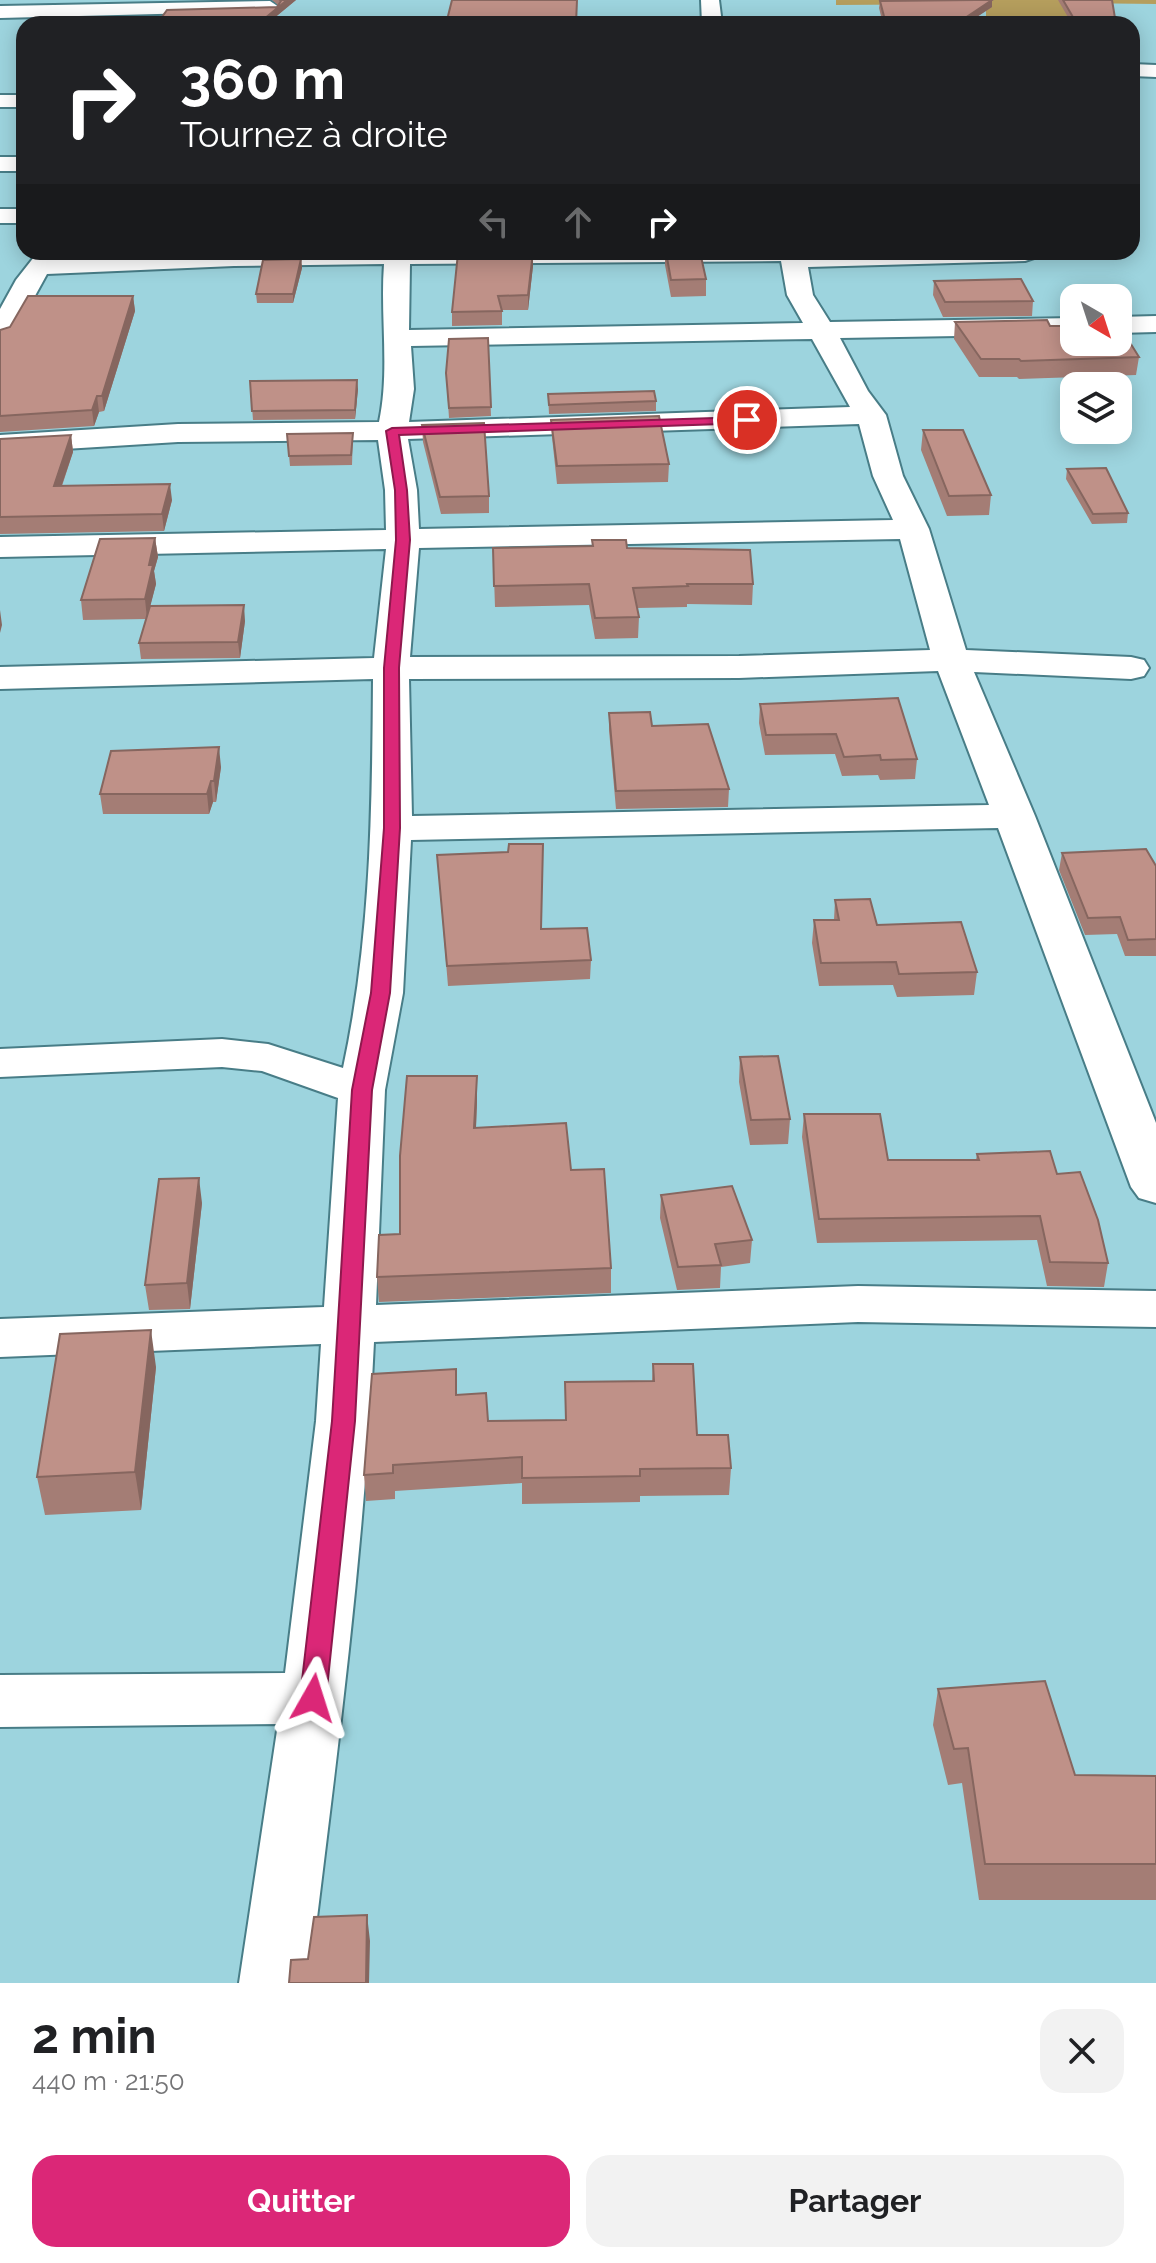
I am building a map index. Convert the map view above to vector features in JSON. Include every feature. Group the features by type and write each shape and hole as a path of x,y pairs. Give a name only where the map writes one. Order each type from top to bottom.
{"street":[{"path":"0,12 270,7"},
{"path":"0,334 29,280 46,260"},
{"path":"274,1983 313,1698 343,1421 362,1090 381,993 392,828 391,668 403,540 401,490 392,431 400,389 394,306 398,260"},
{"path":"794,260 800,295 824,332 854,392 871,415 888,476 913,529 951,660 1015,816 1156,1187"},
{"path":"1132,325 1156,324"},
{"path":"398,338 1060,326"},
{"path":"0,444 178,433 392,431 871,415"},
{"path":"0,547 913,529"},
{"path":"0,678 391,668 739,667 951,660 1131,668"},
{"path":"392,828 1015,816"},
{"path":"0,1063 222,1053 268,1058 362,1090"},
{"path":"0,1338 858,1304 1156,1309"},
{"path":"0,1701 313,1698"}],"shaded area":[{"path":"836,0 1156,0 1156,4 1069,3 1075,16 986,16 986,4 836,5"}],"building":[{"path":"287,0 268,16 163,16 167,10 277,7 281,1"},
{"path":"452,0 577,0 576,16 448,16"},
{"path":"992,0 968,16 884,16 880,1"},
{"path":"1063,0 1112,0 1115,16 1072,16"},
{"path":"263,260 301,260 293,294 256,294"},
{"path":"457,260 532,260 528,295 498,296 502,311 452,312"},
{"path":"667,260 702,260 706,279 671,280"},
{"path":"1021,279 1033,301 945,302 934,281"},
{"path":"28,296 133,296 102,396 97,396 92,410 0,416 0,330 10,327"},
{"path":"1047,320 1050,326 1060,326 1060,356 1132,356 1132,346 1139,357 1021,361 981,359 955,322"},
{"path":"488,338 491,407 449,408 446,373 449,339"},
{"path":"357,380 355,410 252,411 250,381"},
{"path":"654,391 656,401 549,405 548,394"},
{"path":"659,416 669,464 557,466 551,420"},
{"path":"484,423 489,496 440,497 422,425"},
{"path":"923,430 963,430 991,495 949,496"},
{"path":"353,433 351,455 289,456 287,434"},
{"path":"71,435 54,486 170,484 162,514 0,517 0,439"},
{"path":"1106,468 1128,513 1093,514 1067,469"},
{"path":"155,538 145,599 81,600 100,539"},
{"path":"592,540 626,540 627,548 750,550 753,584 633,588 639,617 595,618 589,584 494,586 493,548 593,546"},
{"path":"244,605 238,642 139,643 150,606"},
{"path":"898,698 917,759 881,760 880,755 844,757 836,734 766,735 760,704"},
{"path":"650,712 652,726 708,724 729,789 616,791 609,713"},
{"path":"219,747 214,781 211,781 207,794 100,794 111,751"},
{"path":"509,844 543,844 541,929 587,928 591,960 447,966 437,855 508,852"},
{"path":"1146,849 1156,866 1156,939 1128,940 1120,917 1088,918 1062,853"},
{"path":"870,899 877,925 961,922 977,972 899,974 896,962 821,963 814,920 839,920 835,900"},
{"path":"778,1056 790,1119 751,1120 740,1057"},
{"path":"407,1076 477,1076 474,1128 566,1123 571,1170 604,1169 611,1268 377,1277 379,1235 400,1234 400,1156"},
{"path":"804,1114 880,1114 888,1160 979,1160 977,1154 1050,1151 1057,1174 1080,1172 1098,1220 1108,1263 1050,1262 1040,1216 819,1219"},
{"path":"199,1178 187,1283 145,1285 159,1179"},
{"path":"732,1186 752,1240 715,1244 721,1265 678,1267 661,1195"},
{"path":"151,1330 135,1472 37,1477 60,1334"},
{"path":"653,1364 693,1364 697,1435 728,1435 731,1468 640,1469 640,1476 522,1478 522,1457 393,1465 393,1473 364,1475 372,1374 456,1369 456,1395 486,1393 488,1421 566,1420 565,1382 654,1381"},
{"path":"1045,1681 1075,1775 1156,1776 1156,1864 985,1864 968,1748 954,1749 938,1689"},
{"path":"367,1915 366,1983 289,1983 291,1960 308,1959 314,1917"}],"route":[{"path":"313,1698 343,1421 362,1090 381,993 392,828 391,668 403,540 401,490 392,431 747,420"}]}
